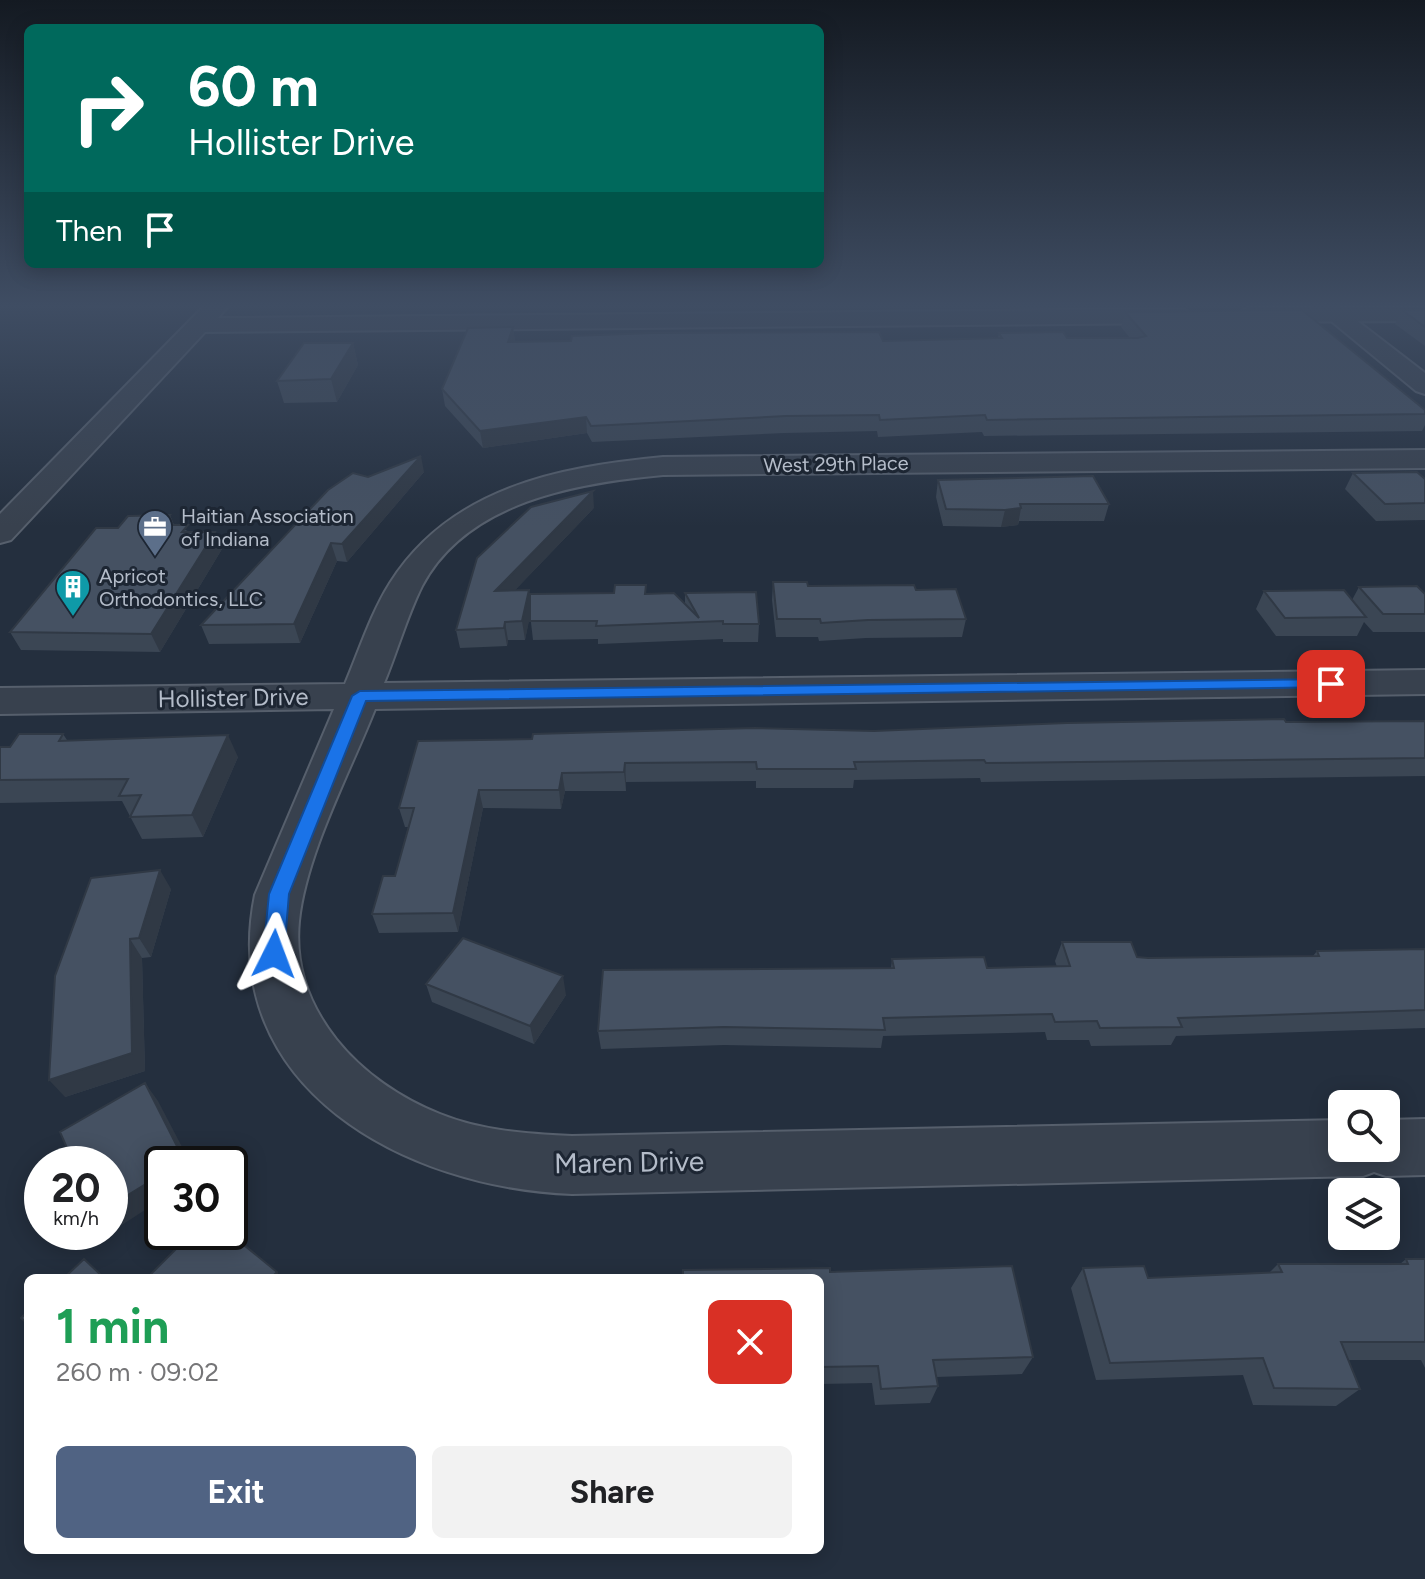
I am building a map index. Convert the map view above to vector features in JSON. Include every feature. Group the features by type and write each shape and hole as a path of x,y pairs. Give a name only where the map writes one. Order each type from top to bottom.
{"street":[{"path":"0,533 148,380"},
{"name":"West 29th Place","path":"360,696 405,586 436,544 493,505 531,489 584,475 663,466 1425,459"},
{"name":"Hollister Drive","path":"0,701 1425,682"},
{"name":"Maren Drive","path":"360,696 279,894 274,954 282,998 303,1042 336,1083 399,1127 480,1157 549,1165 1328,1149"},
{"path":"1400,1148 1425,1147"}],"building":[{"path":"446,380 1388,380 1425,410 1425,414 987,420 985,415 880,420 879,415 786,416 591,426 586,417 480,431 442,389"},
{"path":"421,456 342,544 331,543 294,624 201,625 328,490 353,473 368,477"},
{"path":"1417,472 1425,479 1425,503 1385,504 1353,473"},
{"path":"1093,476 1109,504 1020,504 1021,508 1005,510 946,509 938,480"},
{"path":"593,491 495,591 529,590 522,621 505,622 504,628 456,630 477,558 531,507"},
{"path":"170,515 163,525 188,525 182,532 215,532 151,634 10,632 96,528 118,528 128,516"},
{"path":"773,582 807,582 808,586 914,585 916,590 956,589 966,619 821,623 820,619 777,619"},
{"path":"615,585 646,585 645,594 674,593 699,618 685,593 756,592 759,624 723,624 723,621 596,626 597,621 530,621 530,594 614,593"},
{"path":"1417,586 1425,594 1425,614 1383,614 1359,587"},
{"path":"1344,590 1366,617 1285,618 1264,591"},
{"path":"1284,719 1286,722 1425,721 1425,758 854,762 856,769 757,769 756,762 625,763 624,772 562,773 559,790 479,790 453,913 372,914 383,876 395,876 414,808 399,808 418,741 532,739 533,734 755,728 874,731"},
{"path":"19,734 63,734 59,741 228,735 192,815 130,817 141,795 119,796 128,779 0,780 0,747 10,747"},
{"path":"160,870 139,938 130,939 132,1053 49,1080 55,976 91,878"},
{"path":"463,938 563,976 530,1026 426,984"},
{"path":"1062,942 1131,942 1137,957 1148,958 1319,956 1317,951 1425,949 1425,1010 1178,1018 1182,1027 1100,1028 1097,1021 1055,1022 1052,1014 883,1018 885,1030 724,1027 598,1031 603,970 894,968 892,959 984,957 987,968 1070,966"},
{"path":"145,1083 177,1146 144,1146 144,1185 128,1195 128,1146 66,1146 60,1132"},
{"path":"248,1248 277,1272 151,1274 175,1250"},
{"path":"84,1259 100,1274 68,1274"},
{"path":"1406,1259 1425,1259 1425,1342 1341,1342 1360,1389 1274,1388 1263,1358 1110,1363 1083,1268 1144,1266 1148,1278 1282,1272 1278,1264 1408,1264"},
{"path":"1012,1266 1033,1357 933,1360 938,1386 881,1389 878,1366 824,1367 824,1274 683,1274 683,1270 830,1268 830,1272"}],"place":[{"name":"Haitian Association of Indiana","path":"155,558"},
{"name":"Apricot Orthodontics, LLC","path":"73,618"}],"route":[{"path":"274,954 274,923 279,894 360,696 1331,684"}]}
